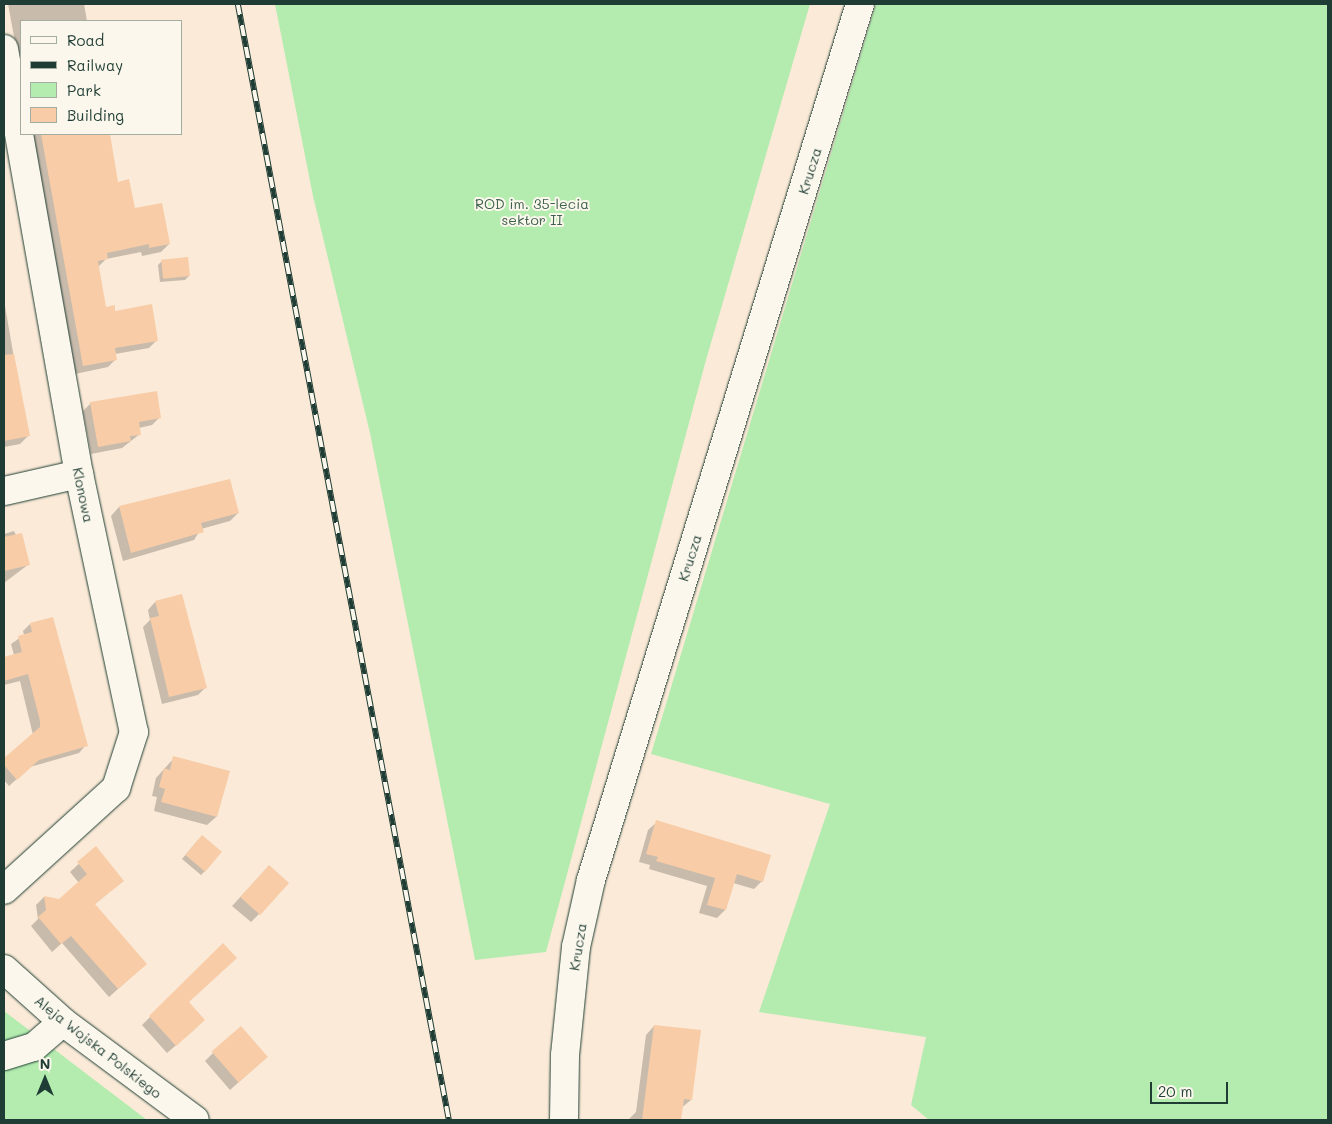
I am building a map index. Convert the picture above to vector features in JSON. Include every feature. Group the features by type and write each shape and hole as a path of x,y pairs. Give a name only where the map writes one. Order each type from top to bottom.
{"street":[{"name":"Krucza","path":"564,1120 565,1055 576,947 591,880 860,4"},
{"name":"Klonowa","path":"4,49 78,474 134,732 116,788 4,890"},
{"path":"4,491 78,474"},
{"name":"Aleja Wojska Polskiego","path":"4,969 63,1022 195,1120"},
{"path":"4,1056 34,1047 63,1022"}],"green space":[{"name":"ROD im. 35-lecia sektor II","path":"275,4 810,4 706,360 546,952 475,960 370,433 313,196"},
{"path":"876,4 1328,4 1328,1120 929,1120 911,1105 926,1037 759,1012 830,804 651,754"},
{"path":"4,1011 147,1120 4,1120"}],"building":[{"path":"41,135 110,135 118,182 129,179 135,208 162,203 170,244 149,248 149,244 107,253 108,259 98,261 106,307 115,305 115,311 152,304 158,341 115,348 117,360 83,366"},
{"path":"188,257 190,276 163,279 161,260"},
{"path":"14,354 30,436 4,441 4,355"},
{"path":"157,391 161,418 139,422 141,435 130,436 131,441 98,447 90,402"},
{"path":"230,479 239,513 201,523 204,532 131,553 119,506"},
{"path":"22,533 30,565 4,571 4,537"},
{"path":"182,594 207,688 169,697 150,618 159,616 155,601"},
{"path":"53,617 88,746 39,760 17,780 4,765 4,758 40,727 40,721 28,674 4,681 4,657 22,652 18,636 32,632 30,623"},
{"path":"173,756 230,771 217,817 161,802 165,789 159,787 164,768 170,770"},
{"path":"656,820 771,855 763,882 737,874 726,910 707,905 715,878 656,861 658,857 646,854"},
{"path":"202,835 222,852 205,872 185,855"},
{"path":"96,846 124,881 95,904 147,964 118,989 71,936 61,944 38,917 46,910 44,896 59,899 87,874 77,862"},
{"path":"269,865 289,883 260,915 240,897"},
{"path":"223,943 237,958 189,1002 205,1020 176,1046 149,1016"},
{"path":"654,1025 701,1030 692,1100 684,1099 681,1120 642,1120"},
{"path":"241,1026 268,1057 238,1083 212,1052"}],"railway":[{"path":"238,4 449,1120"}]}
